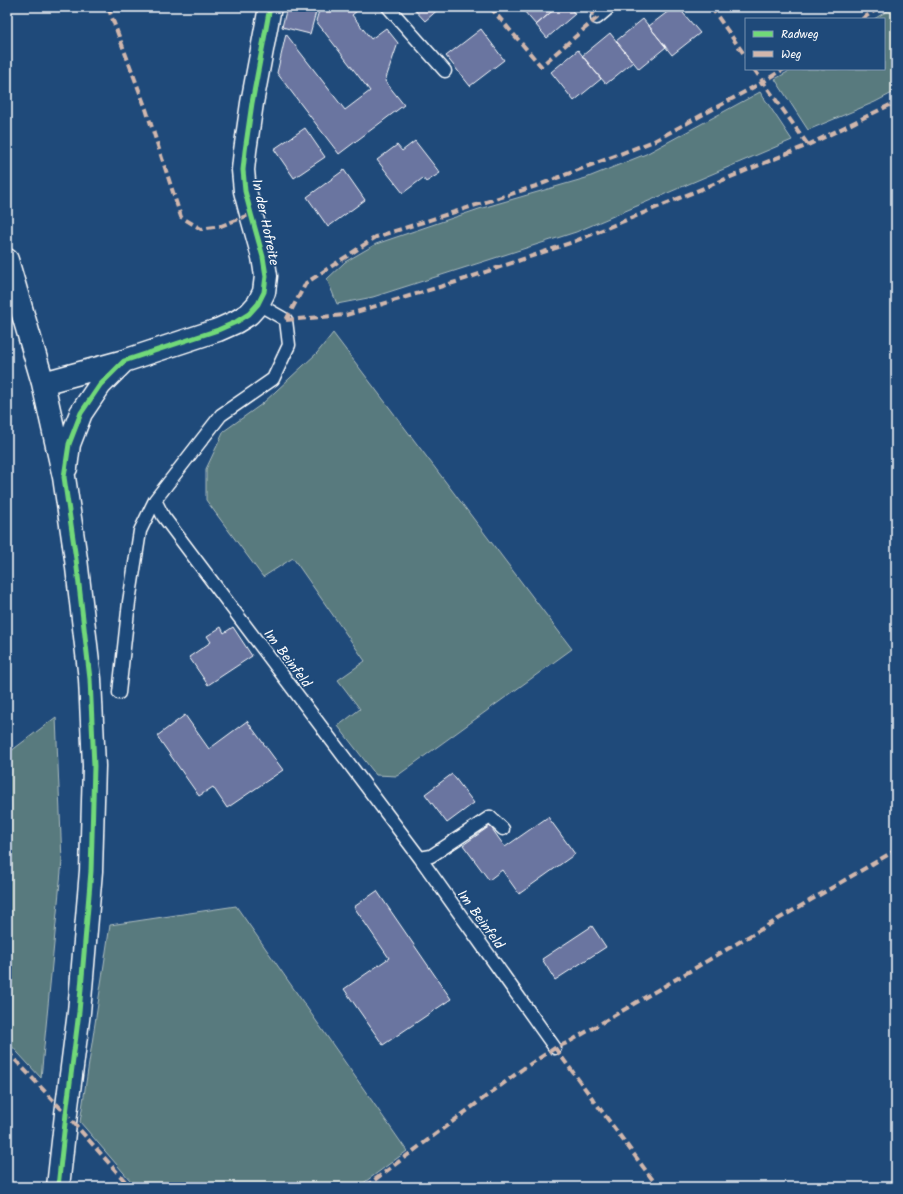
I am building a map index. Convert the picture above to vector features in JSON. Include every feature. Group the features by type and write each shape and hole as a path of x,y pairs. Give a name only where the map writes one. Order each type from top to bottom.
{"main road":[{"name":"In der Hofreite","path":"43,383 124,361 218,330 249,314 258,304 264,292 266,276 263,257 245,191 243,170 252,103 270,7"},
{"path":"7,260 43,383 64,477 76,558 90,679 94,766 91,871 80,996 58,1187"},
{"name":"In der Hofreite","path":"64,477 69,444 81,413 100,385 124,361"}],"lane":[{"path":"388,7 445,71"},
{"path":"597,18 610,7"},
{"path":"119,693 129,602 140,531 156,500 221,415 273,379 290,345 286,320 258,304"},
{"name":"Im Beinfeld","path":"156,500 163,516 420,858 555,1048"},
{"path":"420,858 431,856 490,817 503,829"}],"green space":[{"path":"896,7 896,91 875,102 808,130 775,79 791,70 885,70 885,18 876,18"},
{"path":"760,92 792,140 576,232 373,297 337,304 327,279 345,262 376,244 479,209 586,178 646,154"},
{"path":"333,333 572,649 397,776 376,775 338,726 360,709 338,680 365,661 293,558 263,577 206,500 206,469 224,431 262,404 317,353"},
{"path":"56,717 62,861 41,1078 7,1041 7,754"},
{"path":"236,906 407,1151 358,1187 136,1187 80,1122 110,925"}],"building":[{"path":"287,7 317,8 310,34 282,27"},
{"path":"320,7 362,7 352,15 371,39 386,28 398,43 385,81 404,105 339,154 277,73 286,34 345,110 370,91 316,21"},
{"path":"412,7 441,7 425,21"},
{"path":"530,7 557,7 536,25 524,11"},
{"path":"557,7 569,7 575,14 547,38 536,25"},
{"path":"674,7 678,7 700,33 672,55 649,26"},
{"path":"643,19 666,47 639,69 616,41"},
{"path":"481,29 504,60 470,86 446,56"},
{"path":"610,33 633,62 606,84 582,56"},
{"path":"578,50 601,79 574,101 551,72"},
{"path":"305,128 325,157 294,178 274,149"},
{"path":"415,141 440,173 426,182 423,178 403,193 377,160 397,145 402,151"},
{"path":"344,170 365,200 328,227 307,197"},
{"path":"221,627 224,633 233,627 252,656 208,685 189,657 211,642 207,636"},
{"path":"185,715 209,749 247,721 283,770 227,808 213,787 199,796 157,736"},
{"path":"452,774 474,803 447,823 425,794"},
{"path":"548,817 575,854 519,894 502,870 489,880 463,845 490,826 505,847"},
{"path":"377,891 451,999 383,1045 344,989 389,958 354,907"},
{"path":"592,926 606,947 555,980 542,959"}],"marked path":[{"path":"108,7 146,109 181,217 201,229 221,226 251,214"},
{"path":"490,7 541,66 597,18 587,7"},
{"path":"711,7 745,56"},
{"path":"864,18 880,7"},
{"path":"755,70 808,145"},
{"path":"286,320 306,283 376,237 536,186 654,141 782,70"},
{"path":"286,320 346,315 456,282 573,242 808,145 896,102"},
{"path":"365,1187 524,1068 555,1048 569,1042 896,850"},
{"path":"555,1048 658,1187"},
{"path":"7,1051 66,1114 130,1187"}],"cycle path":[{"path":"58,1187 79,1012 91,871 94,766 90,679 76,559 64,477 69,444 81,413 100,385 124,361 218,330 236,322 249,314 258,304 264,292 266,276 263,257 245,191 243,170 252,103 270,7"}]}
